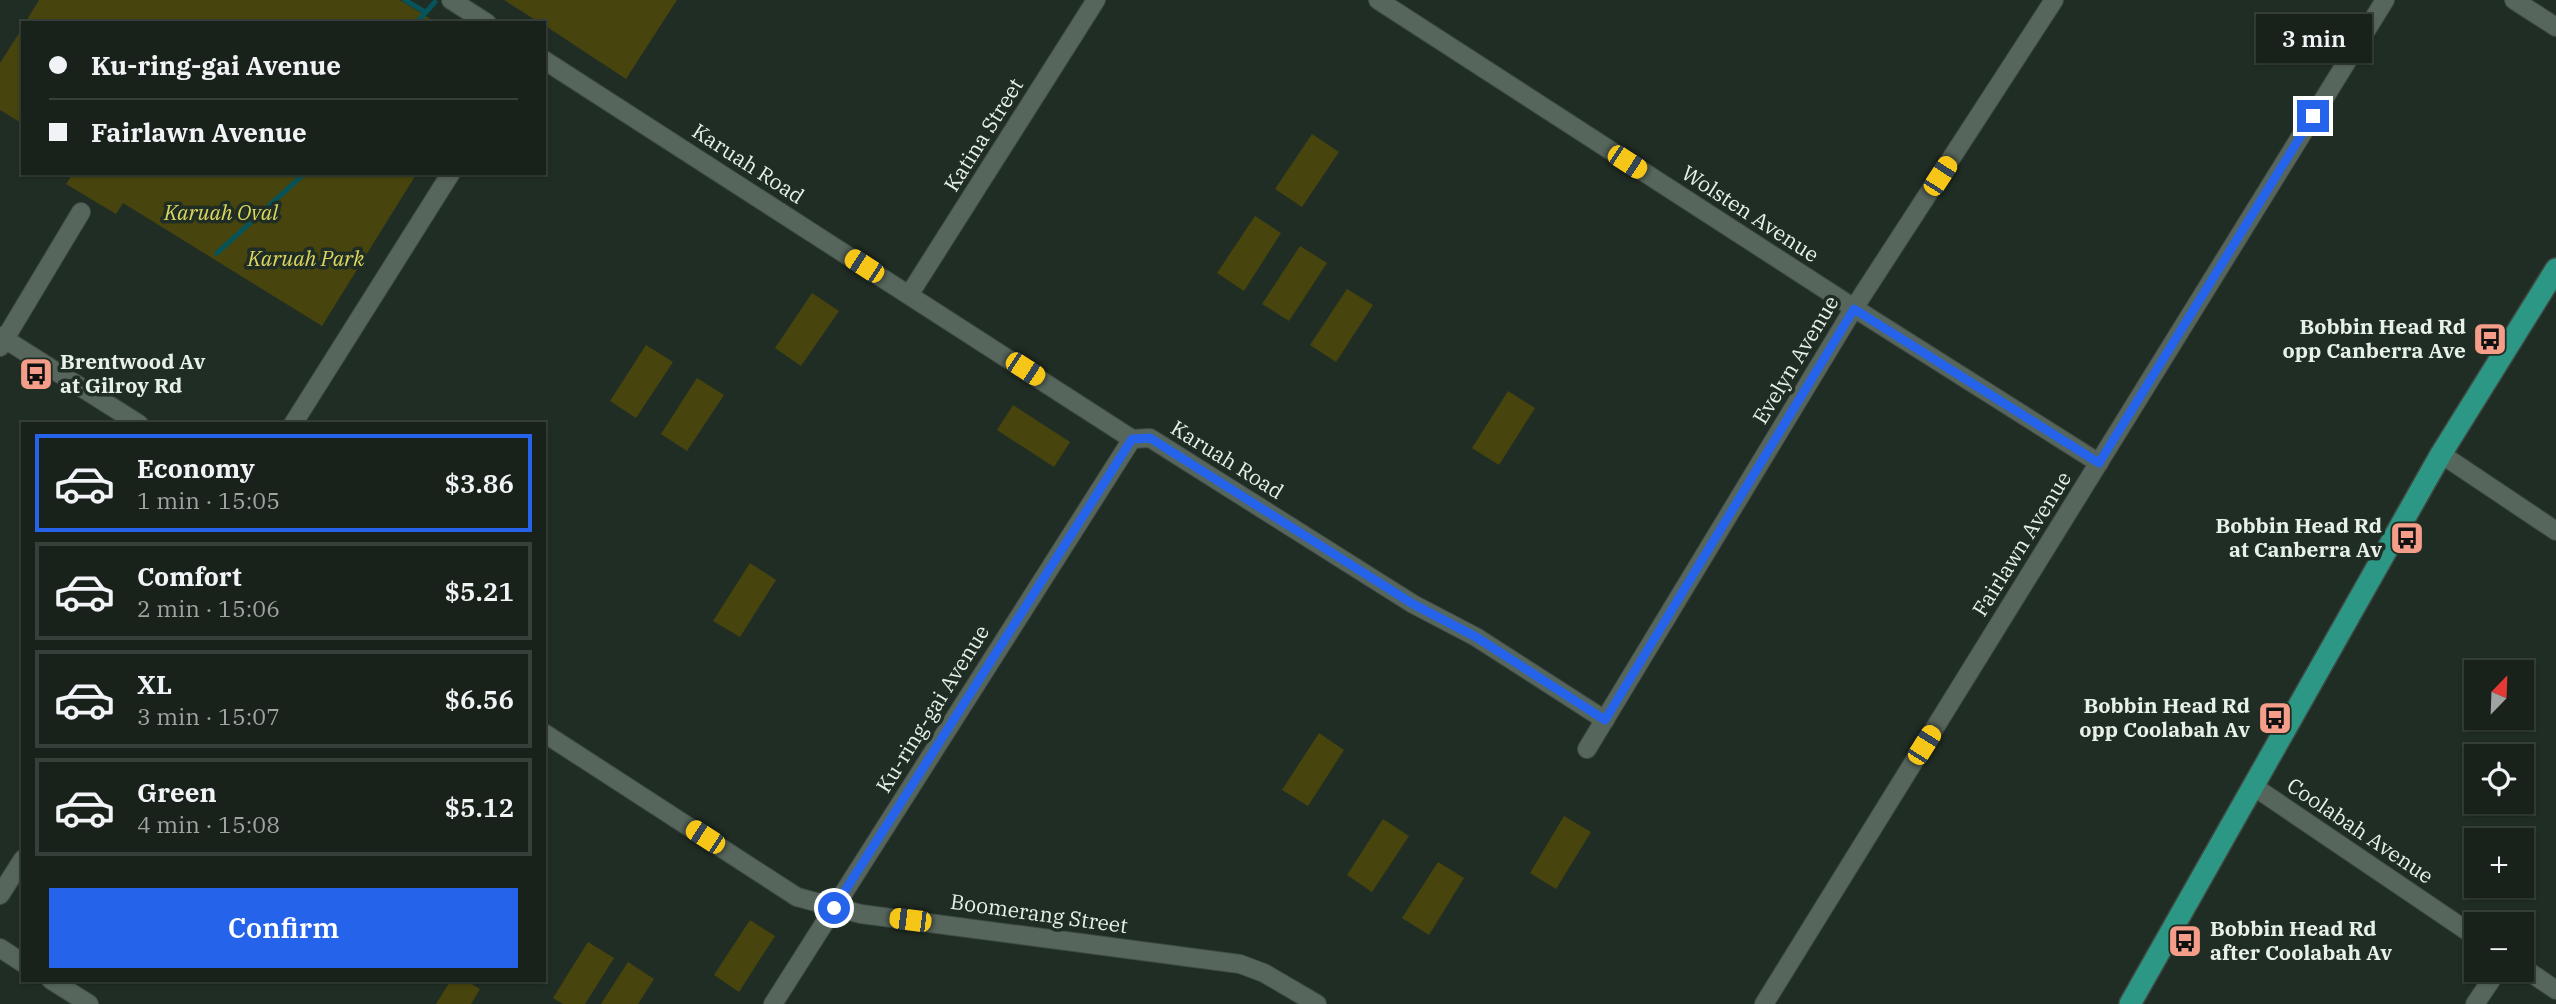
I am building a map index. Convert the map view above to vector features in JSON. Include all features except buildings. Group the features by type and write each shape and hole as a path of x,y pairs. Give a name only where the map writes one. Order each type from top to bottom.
{"main road":[{"path":"2130,1004 2441,454 2556,269"}],"street":[{"path":"452,0 483,21"},
{"name":"Katina Street","path":"909,295 1096,0"},
{"name":"Wolsten Avenue","path":"1378,0 1854,309 2099,463"},
{"name":"Evelyn Avenue","path":"1587,749 1854,309 2054,0"},
{"name":"Fairlawn Avenue","path":"1764,1004 2385,0"},
{"path":"2514,0 2556,27"},
{"name":"Karuah Road","path":"546,61 1132,439 1150,438 1413,604 1476,637 1605,720"},
{"path":"294,422 450,175"},
{"path":"81,212 2,341 136,422"},
{"name":"Ku-ring-gai Avenue","path":"773,1004 1132,439"},
{"path":"2441,454 2556,531"},
{"name":"Boomerang Street","path":"546,734 797,897 861,914 1240,964 1264,972 1317,1004"},
{"name":"Coolabah Avenue","path":"2253,786 2464,929"},
{"path":"0,895 21,862"},
{"path":"0,948 21,961"},
{"path":"2534,975 2556,990"},
{"path":"54,982 89,1004"},
{"path":"2475,1004 2490,982"}],"green space":[{"path":"39,0 400,0 434,21 26,21"},
{"path":"504,0 677,0 626,79 546,26 546,21 537,21"},
{"path":"21,30 21,123 0,110 0,63"},
{"path":"1312,134 1339,152 1302,207 1275,189"},
{"path":"72,175 416,175 322,326 123,203 116,214 66,184"},
{"path":"1255,216 1281,233 1244,291 1217,273"},
{"path":"1300,246 1327,263 1289,321 1262,304"},
{"path":"1347,289 1373,305 1336,362 1310,345"},
{"path":"812,293 839,311 801,366 775,348"},
{"path":"646,345 673,362 636,418 610,401"},
{"path":"697,378 724,395 687,451 661,434"},
{"path":"1508,391 1535,408 1499,465 1472,448"},
{"path":"1013,405 1070,442 1054,467 997,430"},
{"path":"750,563 776,580 740,637 713,621"},
{"path":"1319,733 1344,750 1308,806 1282,790"},
{"path":"1564,816 1591,832 1556,889 1530,873"},
{"path":"1383,819 1409,836 1372,892 1347,875"},
{"path":"1438,862 1464,878 1429,935 1402,918"},
{"path":"750,920 775,936 739,992 714,975"},
{"path":"588,942 614,958 585,1004 563,1004 553,998"},
{"path":"628,962 654,979 638,1004 601,1004"},
{"path":"450,982 468,982 480,989 471,1004 436,1004"}],"waterway":[{"path":"405,0 425,12"},
{"path":"419,20 435,2"},
{"path":"217,253 303,175"}],"place":[{"name":"Bobbin Head Rd opp Canberra Ave","path":"2490,339"},
{"name":"Brentwood Av at Gilroy Rd","path":"36,374"},
{"name":"Bobbin Head Rd at Canberra Av","path":"2407,538"},
{"name":"Bobbin Head Rd opp Coolabah Av","path":"2275,718"},
{"name":"Bobbin Head Rd after Coolabah Av","path":"2185,941"}],"route":[{"path":"834,908 1132,439 1150,438 1413,604 1476,637 1605,720 1854,309 2099,463 2313,116"}],"park label":[{"name":"Karuah Oval","path":"221,213"},
{"name":"Karuah Park","path":"306,259"}]}
